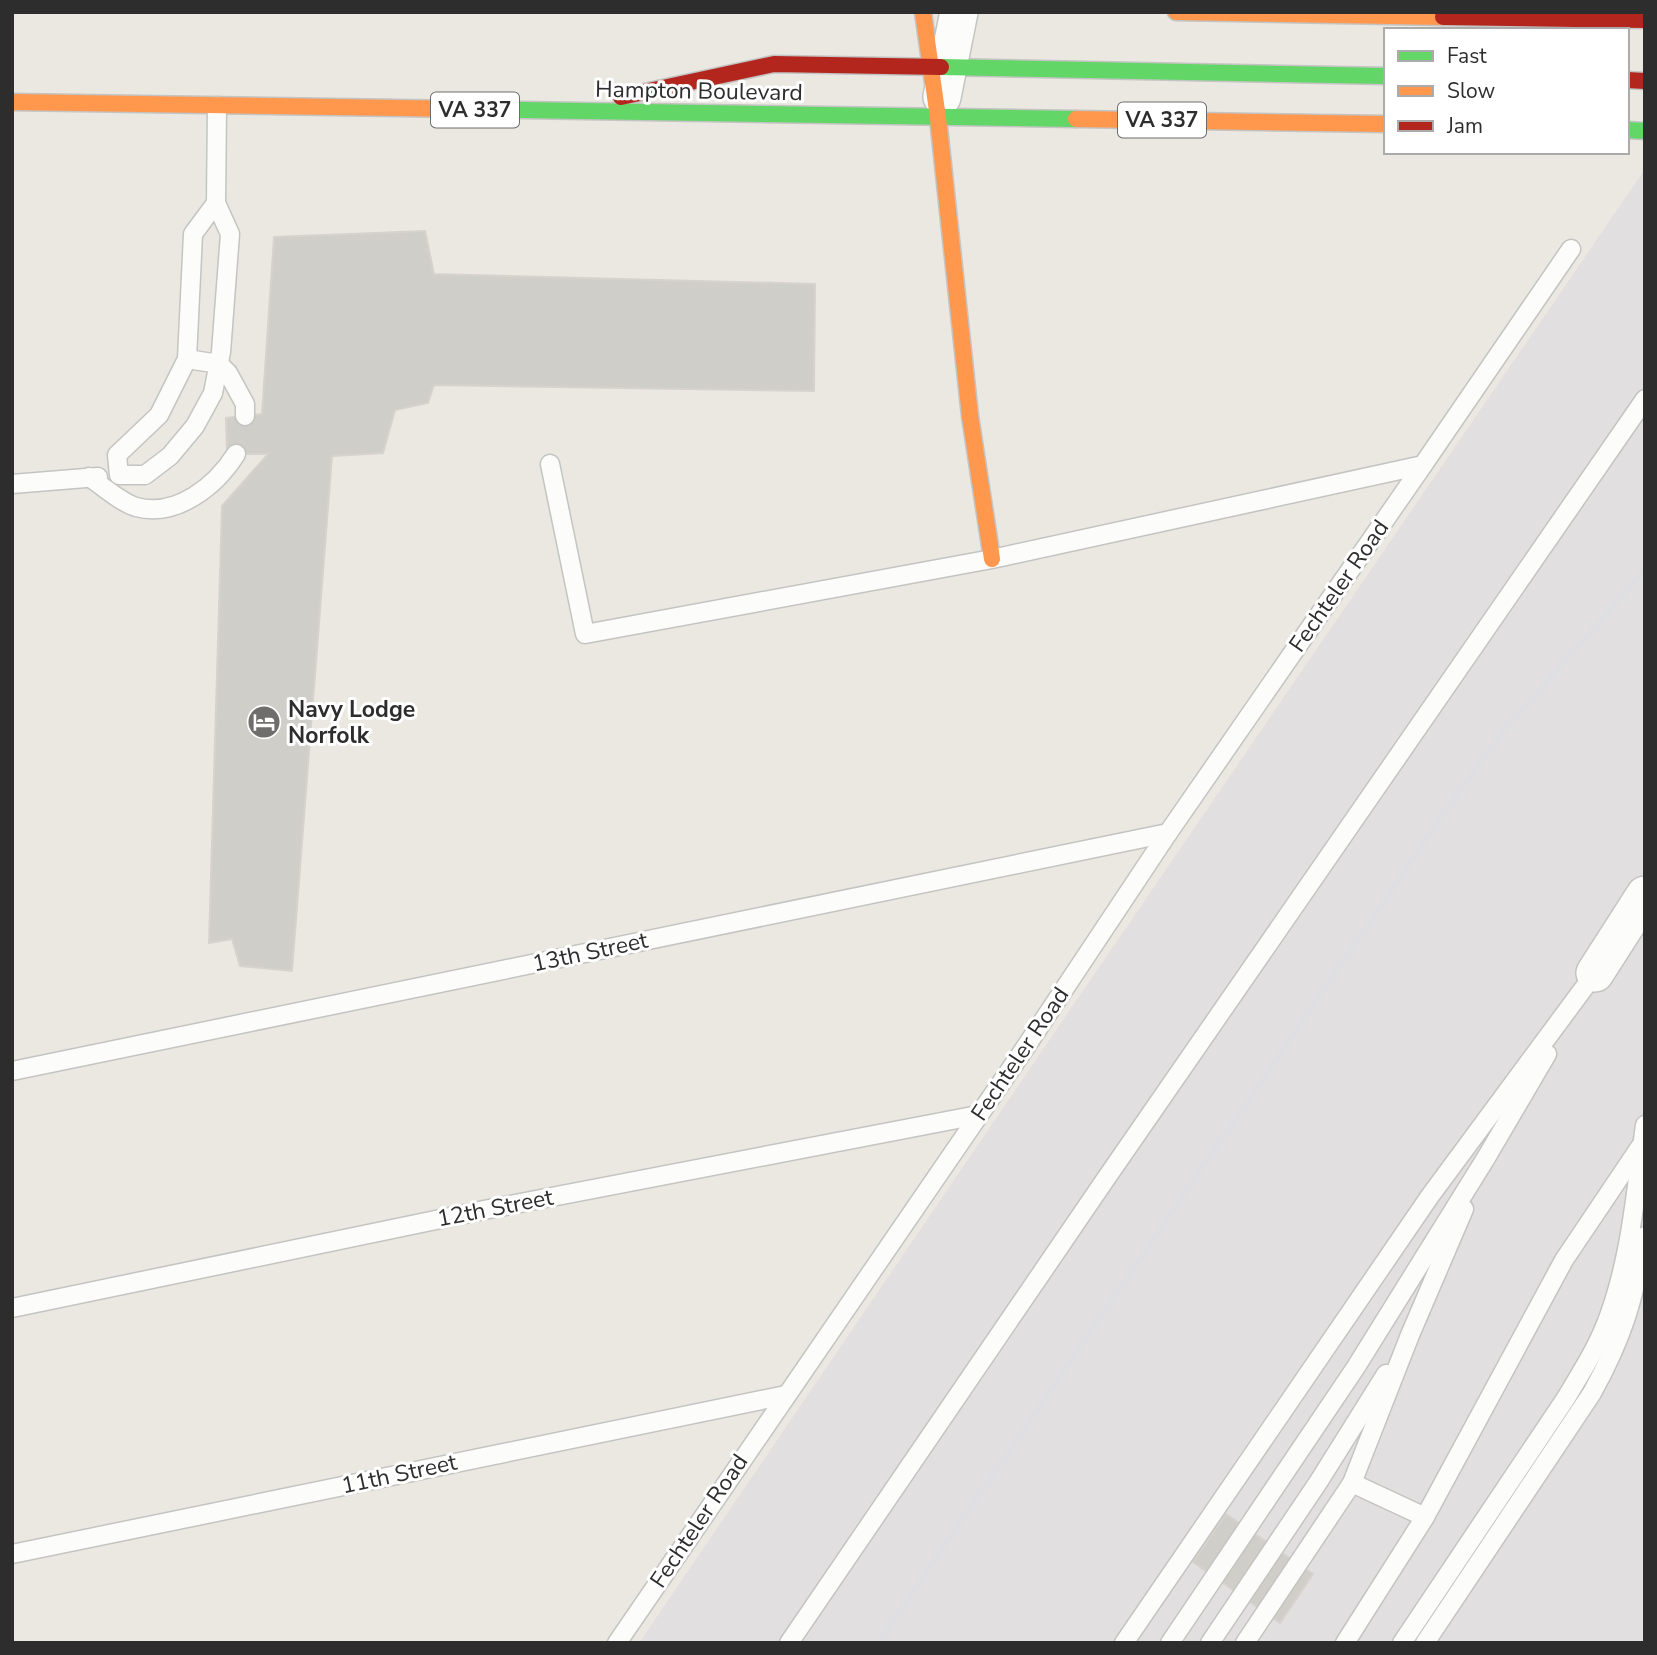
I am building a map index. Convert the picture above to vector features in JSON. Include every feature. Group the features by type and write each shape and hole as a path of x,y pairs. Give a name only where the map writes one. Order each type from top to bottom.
{"main road":[{"path":"923,12 939,67"},
{"path":"1176,12 1645,20"},
{"path":"554,111 774,64 1384,76"},
{"name":"Hampton Boulevard","path":"12,102 1384,124"},
{"path":"938,118 970,416 992,559"}],"street":[{"path":"938,118 939,67 960,12"},
{"path":"1595,973 1645,895"}],"lane":[{"path":"12,484 145,475 170,456 195,426 213,393 219,364 230,234 216,203 217,106"},
{"path":"119,475 117,455 159,415 187,359 193,234 216,203"},
{"name":"Fechteler Road","path":"617,1643 1168,833 1572,248"},
{"path":"187,359 219,364 228,373 245,404 245,416"},
{"path":"789,1643 1105,1180 1645,399"},
{"path":"89,477 134,507 166,510 200,493 229,465 236,454"},
{"path":"550,464 585,634 992,559 1423,466"},
{"name":"13th Street","path":"12,1071 1168,833"},
{"path":"1170,1643 1356,1367 1486,1158 1595,973"},
{"path":"1124,1643 1430,1196 1595,973"},
{"name":"12th Street","path":"12,1308 484,1210 978,1115"},
{"path":"1402,1643 1566,1398 1591,1356 1608,1318 1628,1246 1645,1125"},
{"path":"1345,1643 1424,1517 1564,1260 1642,1144"},
{"path":"1245,1643 1352,1483 1410,1335 1486,1158"},
{"path":"1425,1643 1592,1393 1613,1356 1628,1318 1645,1236"},
{"path":"1210,1643 1319,1481 1410,1335"},
{"name":"11th Street","path":"12,1554 786,1395"},
{"path":"1352,1483 1424,1517"}],"shaded area":[{"path":"1645,169 1645,1643 639,1643 1035,1061"}],"building":[{"name":"Navy Lodge Norfolk","path":"425,231 434,274 815,284 814,391 434,385 428,403 395,410 383,453 332,456 292,971 240,966 232,939 209,943 222,506 268,454 227,454 226,418 262,414 274,237"},
{"path":"1226,1514 1313,1574 1280,1623 1193,1562"}],"railway":[{"path":"878,1643 1458,793 1501,734 1645,570"}],"traffic: fast":[{"path":"941,67 1384,76"},
{"path":"462,109 1076,119"},
{"path":"1629,130 1645,131"}],"traffic: slow":[{"path":"923,12 938,118 970,416 992,559"},
{"path":"1176,12 1443,17"},
{"path":"12,102 462,109"},
{"path":"1076,119 1384,124"}],"traffic: jam":[{"path":"1443,17 1645,20"},
{"path":"621,97 774,64 941,67"},
{"path":"1629,80 1645,81"}],"place":[{"name":"Navy Lodge Norfolk","path":"264,722"}]}
